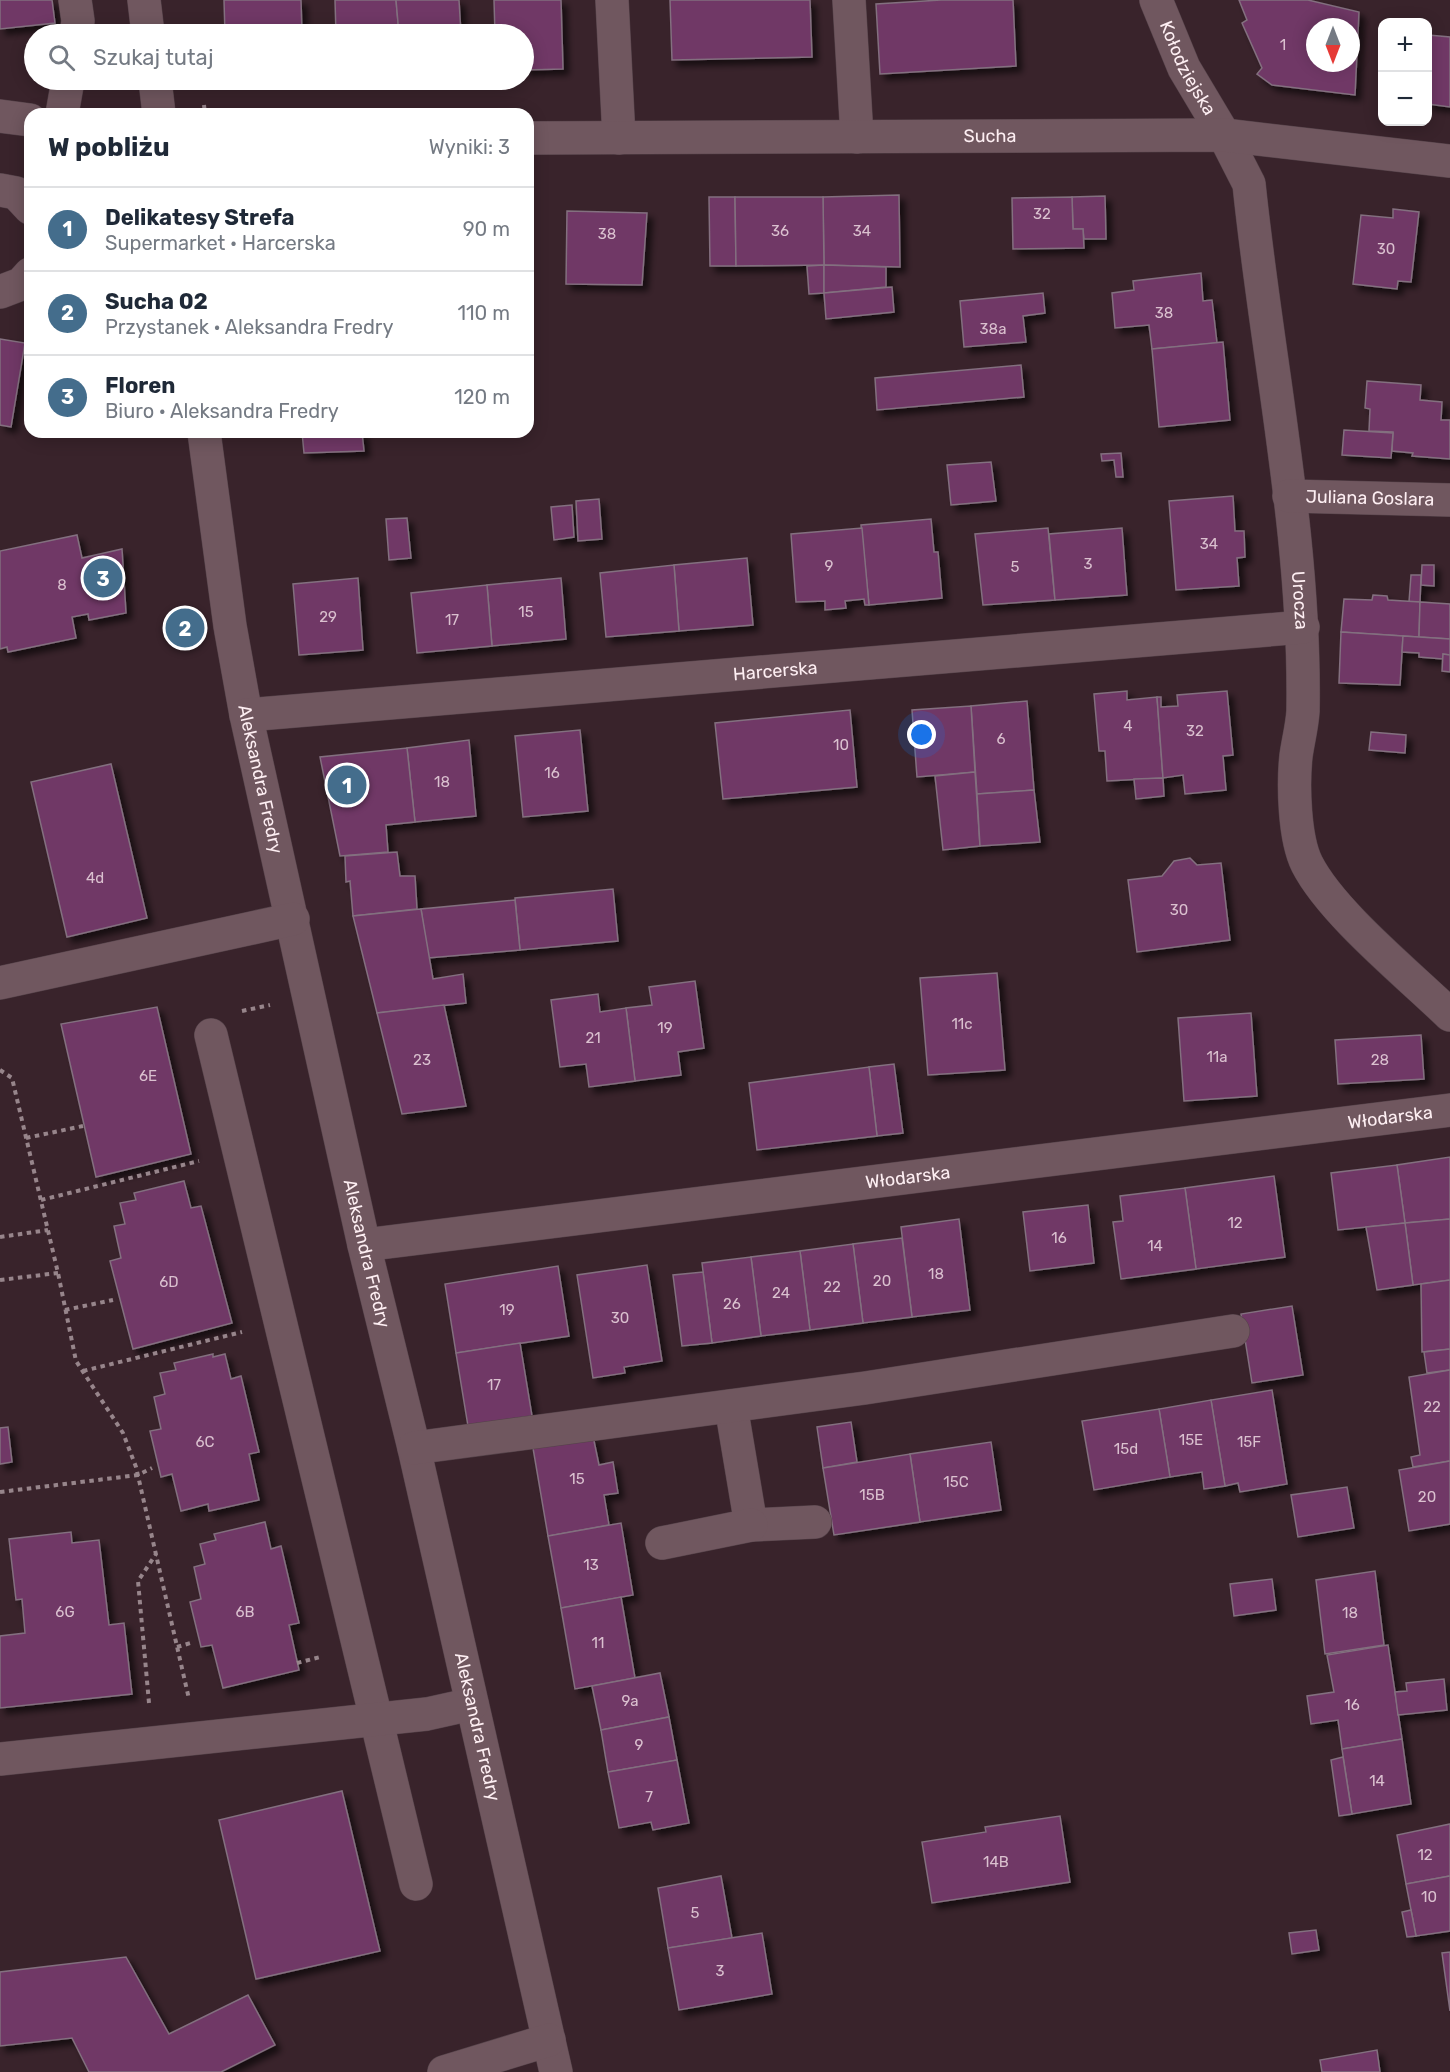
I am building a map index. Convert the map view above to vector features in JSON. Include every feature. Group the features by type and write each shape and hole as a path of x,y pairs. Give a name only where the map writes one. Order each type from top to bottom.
{"street":[{"path":"75,0 77,24"},
{"path":"144,0 147,24"},
{"path":"612,0 619,138"},
{"path":"849,0 857,137"},
{"name":"Kołodziejska","path":"1156,0 1184,68 1224,135"},
{"path":"63,108 66,90"},
{"path":"155,90 158,108"},
{"path":"0,116 24,119"},
{"name":"Sucha","path":"534,138 1224,135 1450,161"},
{"name":"Urocza","path":"1224,135 1249,184 1289,496 1303,627 1302,725 1296,757 1295,796 1300,839 1307,863 1344,913 1450,1015"},
{"path":"0,190 16,193 24,202"},
{"path":"0,292 24,281"},
{"name":"Aleksandra Fredry","path":"205,438 230,626 246,716 364,1245 414,1448 556,2072"},
{"name":"Juliana Goslara","path":"1289,496 1450,500"},
{"name":"Harcerska","path":"246,716 1303,627"},
{"path":"0,982 293,919"},
{"path":"211,1035 416,1884"},
{"name":"Włodarska","path":"364,1245 1450,1110"},
{"path":"414,1448 731,1406 1233,1332"},
{"path":"731,1406 751,1525"},
{"path":"662,1543 751,1525 815,1522"},
{"path":"0,1759 427,1714 472,1704"},
{"path":"444,2072 549,2040"}],"path":[{"path":"240,1012 272,1004"},
{"path":"0,1070 12,1078 58,1273 75,1361 123,1433 138,1475 198,1738"},
{"path":"26,1138 83,1126"},
{"path":"41,1200 238,1152"},
{"path":"0,1237 48,1230"},
{"path":"0,1280 58,1273"},
{"path":"65,1310 113,1300"},
{"path":"83,1371 279,1323"},
{"path":"0,1492 138,1475 152,1468"},
{"path":"153,1743 138,1581 156,1553"},
{"path":"177,1647 194,1642"},
{"path":"297,1663 326,1656"}],"building":[{"path":"0,0 52,0 55,23 24,24 24,26 0,29"},
{"path":"224,0 301,0 302,24 225,24"},
{"path":"335,0 396,0 398,24 336,24"},
{"path":"396,0 459,0 460,24 398,24"},
{"path":"494,0 561,0 563,69 534,70 534,24 495,24"},
{"path":"670,0 810,0 812,57 672,60"},
{"path":"941,0 1013,0 1016,66 880,74 876,4"},
{"path":"1239,0 1308,0 1359,12 1359,18 1306,18 1306,72 1356,72 1355,95 1272,85 1257,74 1262,68 1242,23 1247,20"},
{"path":"1432,35 1450,37 1450,107 1432,105"},
{"path":"899,195 900,267 824,265 823,197"},
{"path":"1105,196 1106,239 1084,239 1083,229 1073,229 1072,197"},
{"path":"709,197 735,197 736,266 710,266"},
{"path":"735,197 823,197 824,265 736,266"},
{"path":"1072,197 1073,229 1083,229 1084,248 1013,249 1012,198"},
{"path":"1393,209 1419,212 1411,282 1398,281 1397,289 1353,284 1361,215 1393,218"},
{"path":"567,211 647,213 642,285 566,284"},
{"path":"824,265 824,293 809,294 807,266"},
{"path":"824,265 886,267 886,287 824,293"},
{"path":"1201,273 1203,301 1212,300 1217,343 1152,349 1149,325 1115,328 1112,293 1134,290 1133,281"},
{"path":"892,287 894,312 826,319 824,293"},
{"path":"1043,293 1045,313 1023,316 1026,342 964,347 960,301"},
{"path":"0,339 24,343 24,349 11,427 0,425"},
{"path":"1223,342 1230,420 1159,427 1152,349"},
{"path":"1021,365 1024,397 877,410 875,378"},
{"path":"1367,381 1421,385 1420,400 1442,402 1441,420 1450,420 1450,459 1412,456 1413,453 1392,451 1393,432 1369,431 1370,409 1365,408"},
{"path":"1344,430 1393,433 1391,458 1342,455"},
{"path":"303,438 363,438 364,451 304,453"},
{"path":"1121,453 1123,477 1116,477 1114,460 1102,461 1101,454"},
{"path":"991,462 996,501 951,505 947,465"},
{"path":"1233,496 1235,531 1244,531 1245,557 1237,558 1239,586 1176,590 1169,501"},
{"path":"599,499 602,539 578,541 576,501"},
{"path":"572,505 574,537 554,540 551,507"},
{"path":"407,518 411,558 389,560 386,519"},
{"path":"931,519 934,552 938,552 942,598 869,605 861,525"},
{"path":"862,528 869,605 865,605 864,599 845,601 846,608 825,610 825,601 796,602 791,534"},
{"path":"1048,528 1055,600 983,605 975,534"},
{"path":"1122,528 1127,595 1055,600 1049,534"},
{"path":"77,535 82,558 122,549 126,613 89,620 88,614 72,617 76,638 8,652 7,647 0,649 0,551"},
{"path":"747,558 753,625 679,631 674,565"},
{"path":"674,565 679,631 606,637 600,573"},
{"path":"1422,565 1434,565 1434,586 1421,585"},
{"path":"1411,575 1421,575 1420,602 1409,602"},
{"path":"358,578 363,650 299,655 293,584"},
{"path":"561,578 566,639 492,646 487,585"},
{"path":"487,585 492,646 417,653 411,593"},
{"path":"1373,595 1387,596 1388,600 1420,602 1419,637 1341,632 1344,599 1372,600"},
{"path":"1420,602 1450,604 1450,639 1419,637"},
{"path":"1341,632 1403,636 1400,685 1339,683"},
{"path":"1403,636 1450,639 1450,655 1443,654 1443,659 1419,657 1419,653 1402,652"},
{"path":"1443,654 1450,655 1450,672 1442,671"},
{"path":"1127,691 1127,700 1157,697 1163,778 1107,781 1105,751 1099,751 1094,694"},
{"path":"1227,691 1233,755 1223,756 1226,790 1185,794 1183,775 1163,778 1157,697 1161,697 1161,707 1178,706 1177,695"},
{"path":"1027,701 1034,790 977,794 971,706"},
{"path":"971,706 975,772 917,777 912,710"},
{"path":"850,710 857,787 723,799 715,723"},
{"path":"580,730 588,811 523,817 515,736"},
{"path":"1371,732 1406,735 1405,753 1369,750"},
{"path":"469,740 476,816 415,822 407,748"},
{"path":"407,748 415,822 386,825 388,852 340,856 320,757"},
{"path":"111,764 147,918 67,937 31,782"},
{"path":"975,772 980,846 943,850 935,776"},
{"path":"1163,778 1164,796 1136,799 1134,779"},
{"path":"1034,790 1040,842 980,846 977,794"},
{"path":"397,852 400,876 415,876 417,909 353,916 350,881 346,882 345,856"},
{"path":"1190,858 1197,865 1221,863 1230,940 1137,952 1128,880 1162,876 1174,861"},
{"path":"613,889 618,941 520,950 515,898"},
{"path":"515,900 520,950 428,958 421,909"},
{"path":"421,909 433,979 463,974 466,1003 377,1013 353,916"},
{"path":"997,973 1005,1070 928,1075 920,978"},
{"path":"695,981 704,1048 678,1052 681,1075 635,1081 626,1008 652,1005 649,987"},
{"path":"598,994 600,1012 626,1008 635,1081 589,1087 586,1064 560,1067 551,1000"},
{"path":"444,1005 466,1106 402,1114 377,1013"},
{"path":"157,1007 191,1154 96,1177 61,1024"},
{"path":"1251,1013 1257,1096 1184,1101 1178,1018"},
{"path":"1421,1035 1424,1079 1338,1084 1335,1040"},
{"path":"894,1064 903,1133 877,1136 869,1067"},
{"path":"869,1067 877,1136 757,1150 749,1083"},
{"path":"1450,1157 1450,1219 1405,1223 1397,1165"},
{"path":"1397,1165 1405,1223 1338,1230 1331,1173"},
{"path":"1274,1176 1285,1257 1196,1269 1185,1188"},
{"path":"184,1181 191,1208 201,1206 232,1323 133,1349 110,1261 121,1258 114,1226 125,1224 120,1203 136,1200 134,1193"},
{"path":"1185,1188 1196,1269 1121,1279 1113,1222 1123,1221 1120,1196"},
{"path":"1088,1205 1094,1263 1030,1271 1023,1212"},
{"path":"959,1219 970,1310 912,1317 901,1227"},
{"path":"1450,1219 1450,1280 1413,1285 1405,1223"},
{"path":"1405,1223 1413,1285 1377,1290 1366,1227"},
{"path":"902,1238 912,1317 863,1323 853,1244"},
{"path":"853,1244 863,1323 810,1330 800,1251"},
{"path":"800,1251 810,1330 761,1336 751,1257"},
{"path":"751,1257 761,1336 712,1343 702,1263"},
{"path":"647,1265 662,1361 624,1367 625,1373 593,1378 577,1275"},
{"path":"558,1266 569,1336 456,1353 445,1284"},
{"path":"703,1272 712,1343 682,1346 673,1275"},
{"path":"1450,1280 1450,1349 1422,1352 1421,1284"},
{"path":"1292,1306 1303,1375 1252,1383 1241,1314"},
{"path":"520,1343 532,1416 468,1426 456,1353"},
{"path":"1450,1349 1450,1370 1427,1373 1424,1352"},
{"path":"213,1354 213,1357 225,1354 231,1379 241,1376 259,1452 249,1454 259,1500 209,1511 208,1504 181,1511 172,1474 161,1477 150,1431 161,1429 154,1397 165,1394 160,1373 176,1370 174,1363"},
{"path":"1450,1370 1450,1461 1413,1467 1411,1457 1420,1455 1409,1377"},
{"path":"1272,1390 1287,1484 1240,1492 1238,1483 1225,1486 1211,1400"},
{"path":"1211,1400 1225,1486 1204,1489 1202,1472 1170,1477 1159,1409"},
{"path":"1159,1409 1170,1477 1094,1490 1082,1421"},
{"path":"851,1422 857,1462 823,1468 817,1427"},
{"path":"8,1427 12,1462 0,1464 0,1428"},
{"path":"593,1436 599,1465 613,1462 618,1493 604,1495 609,1525 548,1536 533,1448"},
{"path":"991,1442 1001,1510 920,1522 910,1454"},
{"path":"910,1454 920,1522 834,1535 823,1468"},
{"path":"1450,1461 1450,1524 1409,1531 1399,1470"},
{"path":"1347,1487 1354,1528 1298,1537 1291,1495"},
{"path":"265,1522 271,1549 281,1546 299,1623 289,1625 299,1670 223,1688 212,1645 201,1647 190,1602 201,1599 194,1567 205,1564 200,1544 216,1540 214,1534"},
{"path":"621,1523 633,1595 561,1608 548,1536"},
{"path":"71,1532 72,1543 99,1540 109,1625 124,1623 132,1694 0,1708 0,1636 25,1633 22,1599 16,1600 9,1539"},
{"path":"1375,1571 1384,1645 1325,1654 1316,1580"},
{"path":"1272,1579 1276,1610 1234,1616 1230,1584"},
{"path":"621,1597 635,1678 575,1689 561,1608"},
{"path":"1388,1645 1402,1739 1342,1749 1338,1720 1311,1724 1307,1696 1334,1692 1327,1655"},
{"path":"660,1673 669,1717 601,1730 592,1686"},
{"path":"1444,1679 1447,1710 1398,1715 1395,1692 1407,1691 1406,1683"},
{"path":"669,1717 677,1760 608,1772 601,1730"},
{"path":"1402,1739 1411,1804 1352,1814 1342,1749"},
{"path":"1343,1757 1352,1814 1339,1816 1331,1760"},
{"path":"677,1760 689,1823 653,1830 651,1822 619,1828 608,1772"},
{"path":"342,1791 380,1951 256,1979 219,1820"},
{"path":"1060,1816 1070,1882 932,1903 922,1842 986,1832 985,1827"},
{"path":"1450,1824 1450,1876 1406,1884 1397,1835"},
{"path":"721,1876 732,1938 668,1948 658,1888"},
{"path":"1450,1876 1450,1931 1416,1936 1406,1884"},
{"path":"1411,1910 1416,1936 1407,1937 1402,1912"},
{"path":"1316,1930 1319,1950 1292,1954 1289,1933"},
{"path":"762,1933 772,1994 679,2010 668,1948"},
{"path":"1450,1952 1450,2011 1442,1953"},
{"path":"126,1957 169,2034 248,1995 275,2045 221,2072 89,2072 72,2038 0,2046 0,1972"},
{"path":"1377,2050 1380,2072 1322,2072 1320,2060"}],"place":[{"name":"Floren","path":"103,578"},
{"name":"Sucha 02","path":"185,628"},
{"name":"Delikatesy Strefa","path":"347,785"}]}
